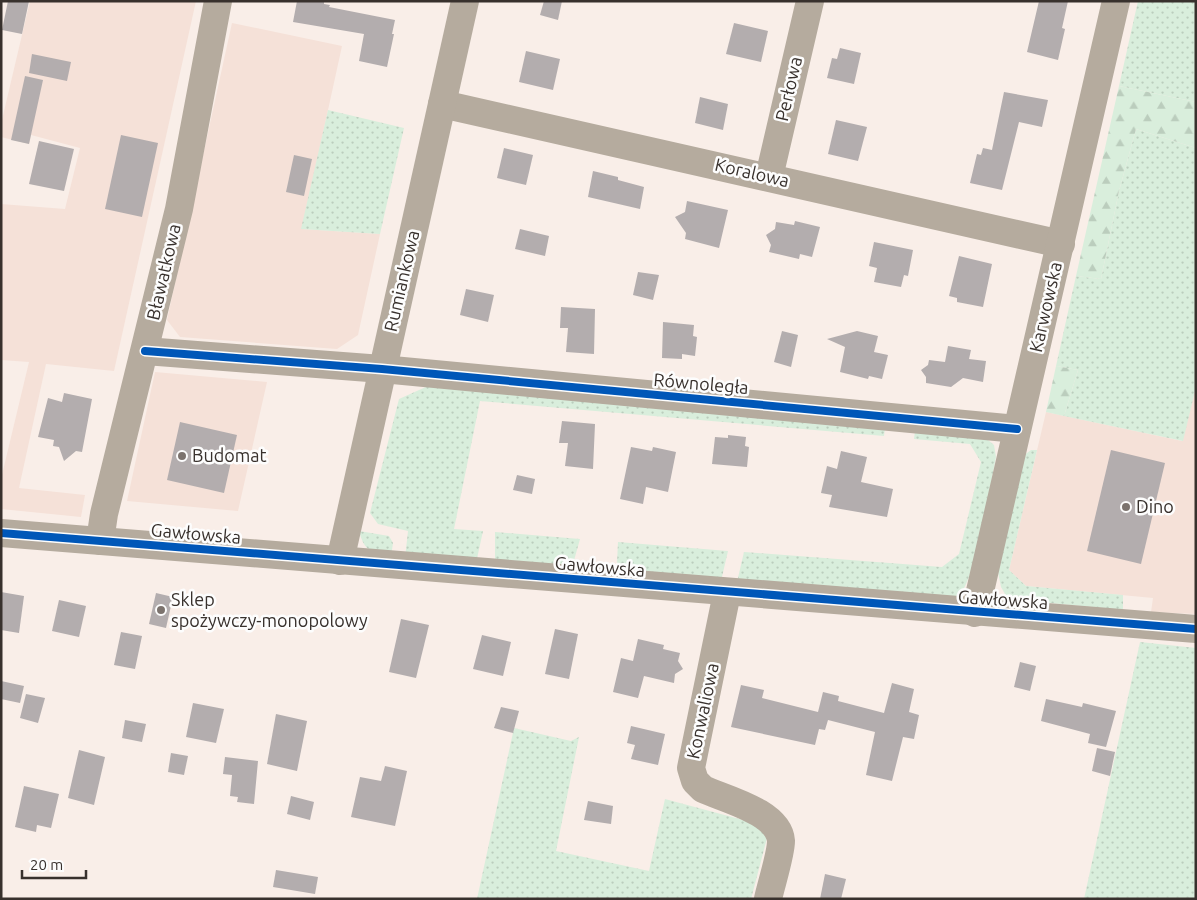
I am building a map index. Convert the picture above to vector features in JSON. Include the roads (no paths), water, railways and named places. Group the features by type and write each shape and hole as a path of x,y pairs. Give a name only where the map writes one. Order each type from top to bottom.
{"street":[{"name":"Bławatkowa","path":"100,541 104,514 179,209 218,1"},
{"name":"Rumiankowa","path":"340,561 465,1"},
{"name":"Perłowa","path":"769,177 810,1"},
{"name":"Karwowska","path":"974,613 1116,1"},
{"name":"Koralowa","path":"442,104 1061,244"},
{"name":"Równoległa","path":"145,351 382,369 1017,429"},
{"name":"Gawłowska","path":"1,533 974,613 1196,629"},
{"name":"Konwaliowa","path":"727,593 691,768 695,781 703,789 767,816 776,829 780,841 768,899"}],"place":[{"name":"Budomat","path":"182,456"},
{"name":"Dino","path":"1126,507"},
{"name":"Sklep spożywczy-monopolowy","path":"161,610"}]}
